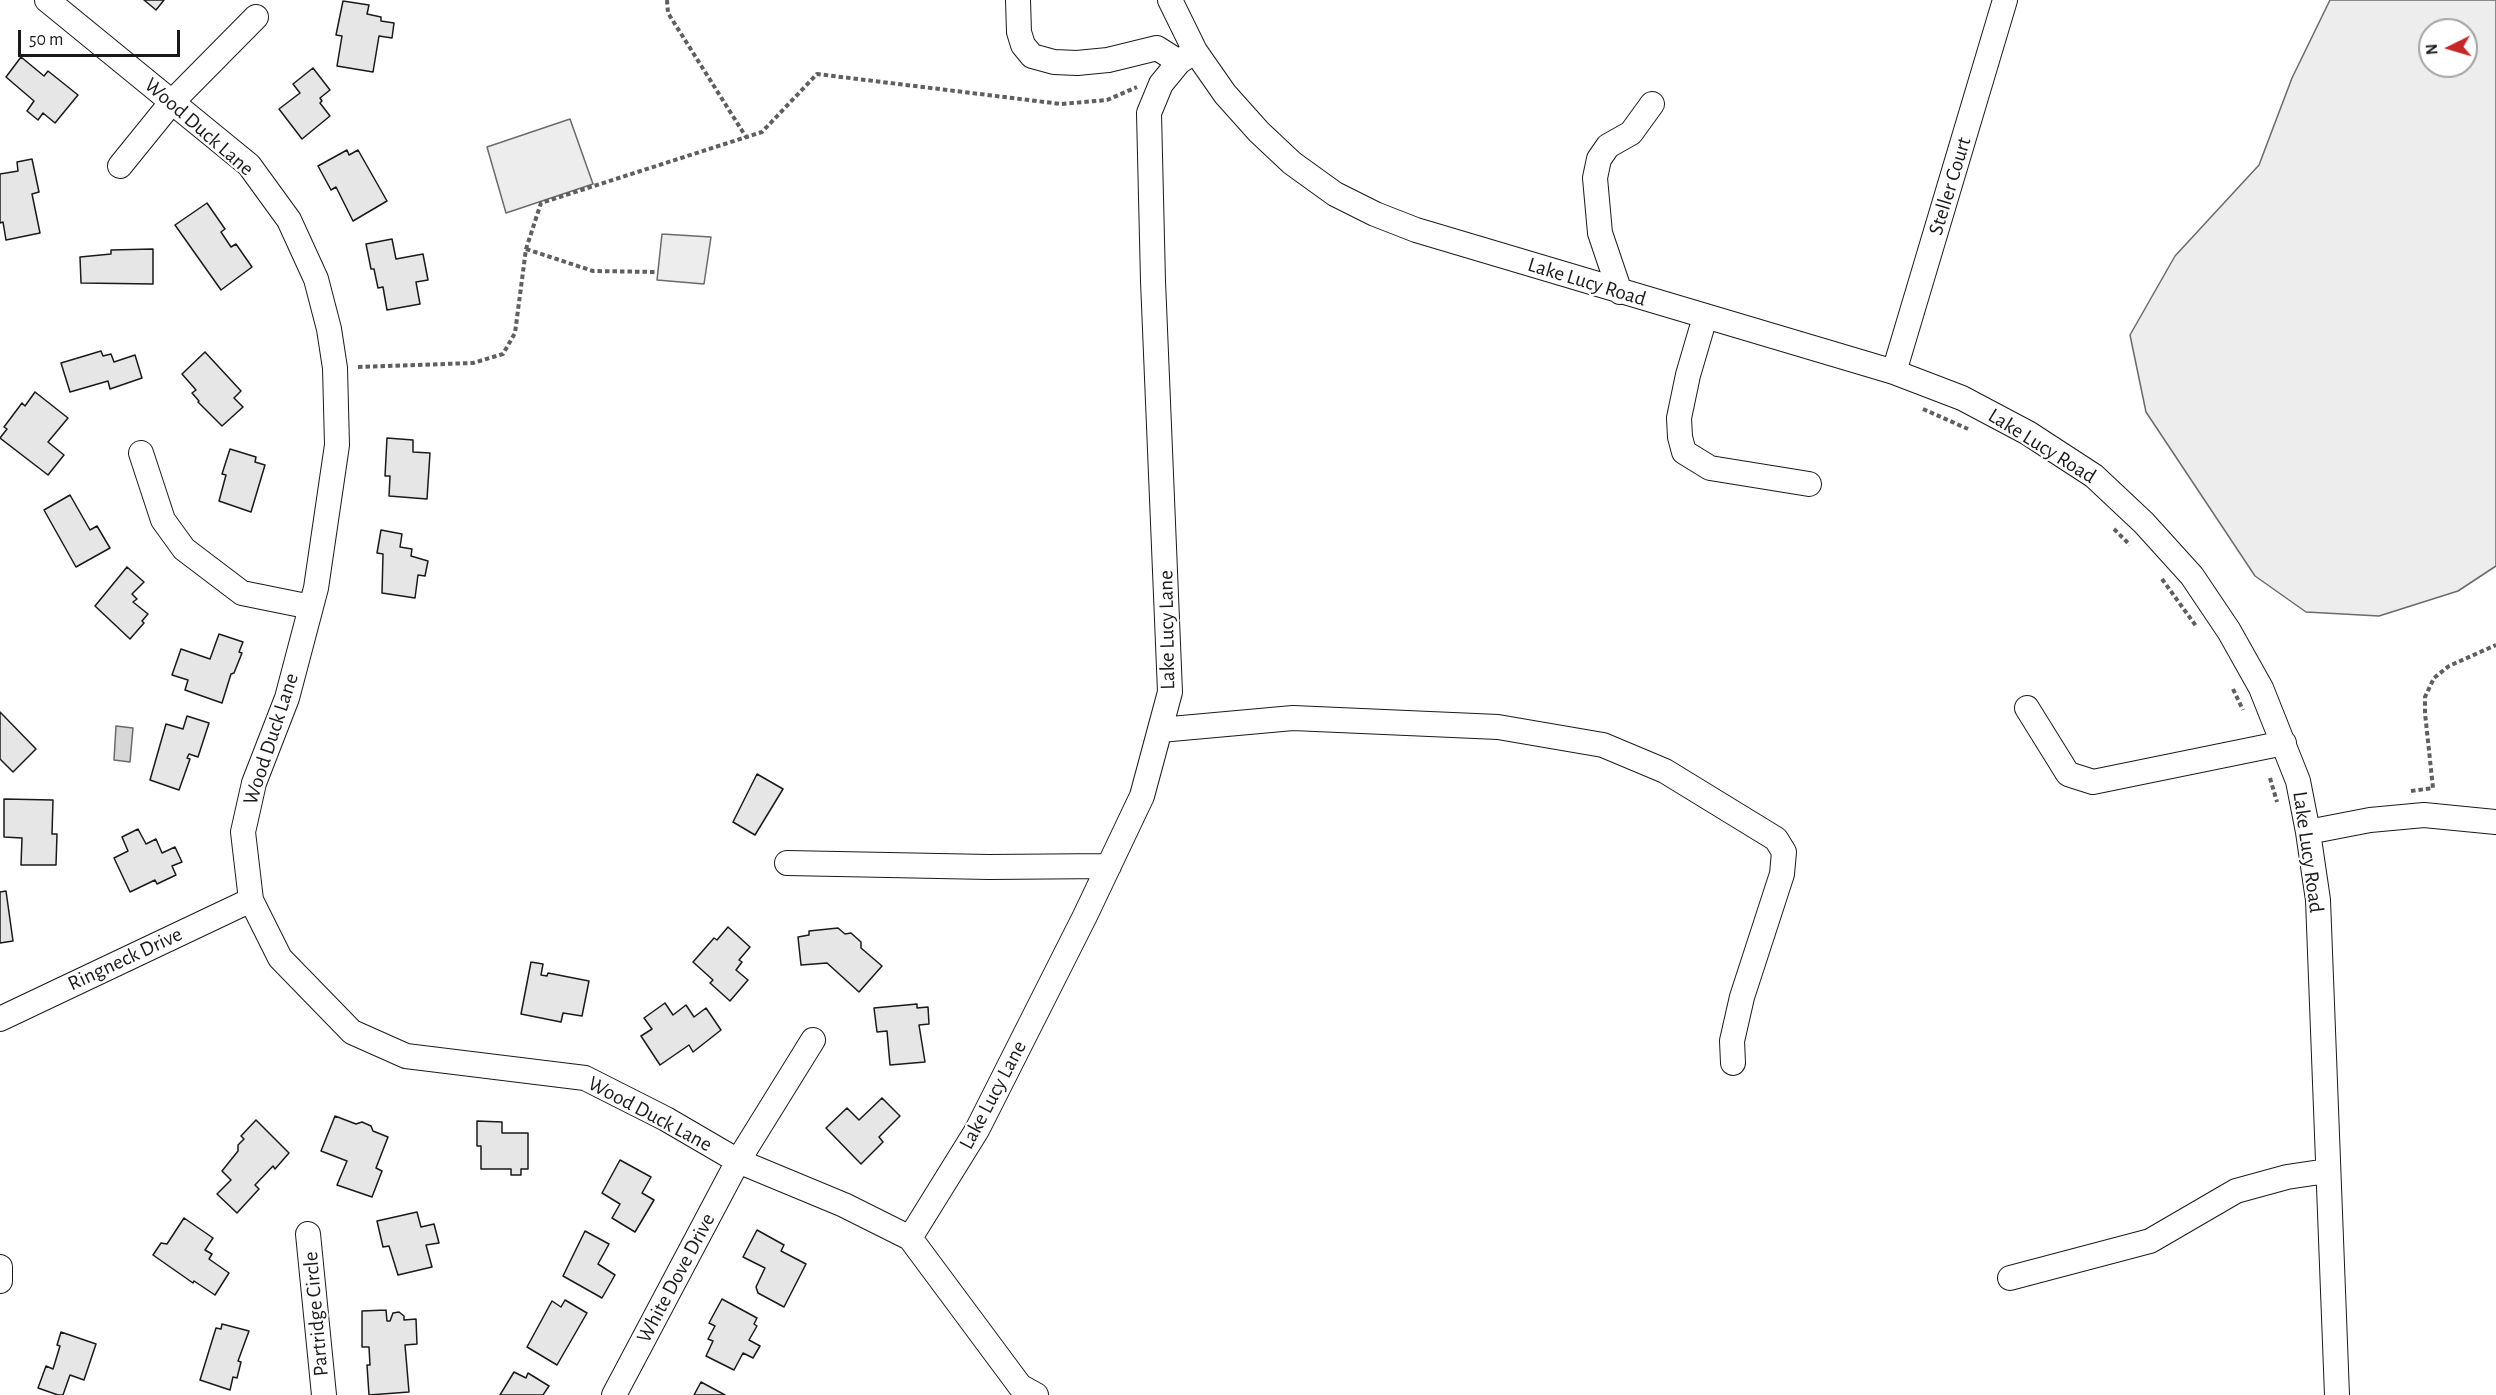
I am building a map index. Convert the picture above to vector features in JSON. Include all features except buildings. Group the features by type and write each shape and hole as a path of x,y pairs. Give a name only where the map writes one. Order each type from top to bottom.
{"street":[{"name":"Wood Duck Lane","path":"47,0 249,165 288,220 316,279 329,329 335,368 337,445 316,588 287,698 254,783 243,832 251,900 279,958 352,1032 406,1056 585,1078 666,1119 738,1161 843,1205 910,1238"},
{"path":"1018,0 1019,32 1023,45 1032,56 1054,62 1077,63 1108,60 1157,48 1187,56"},
{"name":"Lake Lucy Road","path":"1170,0 1187,56 1259,132 1292,163 1335,194 1375,214 1416,230 1894,372 1981,408 2028,433 2094,476 2145,524 2192,576 2229,630 2262,688 2272,745 2298,782 2306,821 2318,900 2337,1395"},
{"name":"Steller Court","path":"1894,372 2005,0"},
{"path":"120,165 171,103 256,17"},
{"name":"Lake Lucy Lane","path":"910,1238 977,1130 1109,866 1142,796 1170,692 1153,281 1149,113 1161,84 1187,56"},
{"path":"1620,292 1600,233 1595,178 1599,159 1608,146 1631,133 1652,104"},
{"path":"1705,317 1688,375 1679,418 1684,452 1710,468 1809,484"},
{"path":"141,453 163,520 184,549 242,593 311,607"},
{"path":"2027,708 2068,774 2093,782 2272,745"},
{"path":"1160,730 1293,718 1498,727 1603,745 1665,771 1776,839 1784,852 1782,874 1742,997 1732,1041 1733,1063"},
{"path":"2306,821 2370,820 2424,815 2496,822"},
{"path":"787,863 989,867 1109,866"},
{"name":"Ringneck Drive","path":"0,1020 108,966 251,900"},
{"name":"White Dove Drive","path":"614,1395 738,1161 813,1041"},
{"path":"2010,1278 2150,1240 2236,1191 2287,1177 2327,1171"},
{"name":"Partridge Circle","path":"308,1234 324,1395"},
{"path":"910,1238 1020,1386 1035,1395"},
{"path":"0,1267 0,1281"}],"path":[{"path":"667,0 668,13 746,137"},
{"path":"335,368 473,363 503,354 514,333 526,249 540,203 762,132 817,74 1061,104 1107,100 1140,86 1161,84"},
{"path":"526,249 593,271 657,272"},
{"path":"1919,408 1971,431"},
{"path":"2110,525 2136,550"},
{"path":"2159,576 2199,630"},
{"path":"2401,793 2433,788 2425,697 2434,678 2449,666 2496,645"},
{"path":"2233,688 2272,745 2282,818 2306,821"}],"shaded area":[{"path":"2330,0 2496,0 2496,566 2458,591 2379,616 2306,612 2255,576 2146,412 2130,335 2175,256 2259,165 2292,78"},
{"path":"570,119 593,184 506,213 487,147"},
{"path":"662,234 711,237 704,284 657,280"},
{"path":"116,726 133,728 130,762 114,760"}]}
